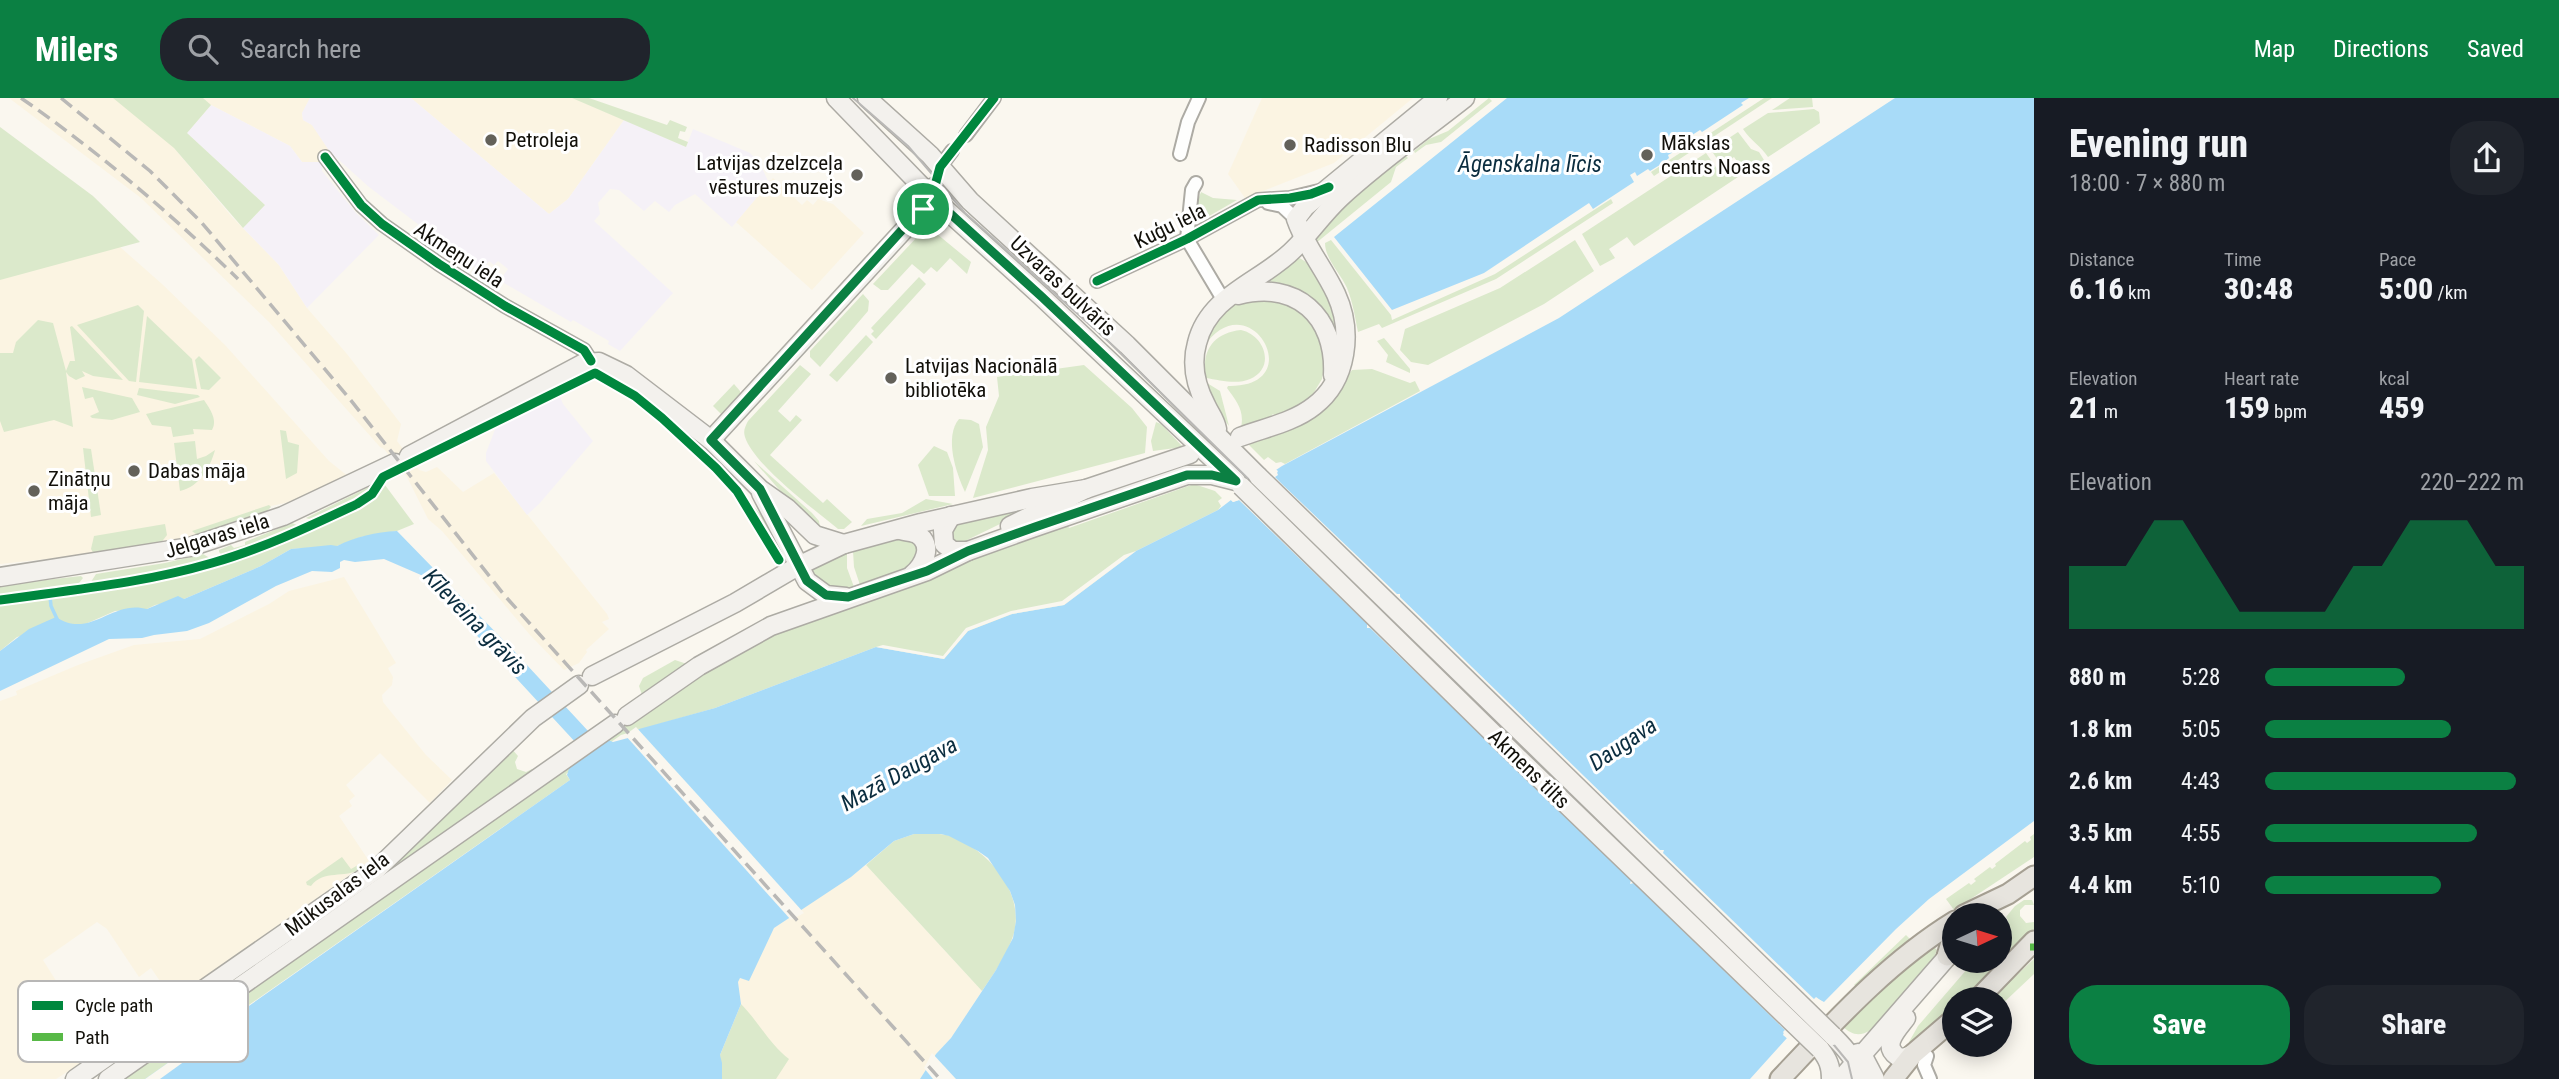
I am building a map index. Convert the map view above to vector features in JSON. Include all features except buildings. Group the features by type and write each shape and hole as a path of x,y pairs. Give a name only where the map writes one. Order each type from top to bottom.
{"main road":[{"name":"Uzvaras bulvāris","path":"836,98 932,197 1238,483"},
{"name":"Uzvaras bulvāris","path":"867,98 940,167 970,201 1077,298 1258,476"},
{"name":"Kuģu iela","path":"1296,219 1305,207 1438,98"},
{"path":"1218,436 1215,421 1200,393 1195,363 1196,344 1204,324 1227,299 1293,250 1354,186 1465,98"},
{"path":"711,440 932,197 940,167"},
{"path":"1240,437 1307,411 1327,395 1345,352 1344,319 1336,294 1303,238 1296,219"},
{"path":"1227,299 1259,290 1296,298 1306,304 1322,323 1331,344 1333,385"},
{"name":"Akmeņu iela","path":"591,361 608,364 626,374 711,440 760,489 787,508 815,535 844,544"},
{"name":"Jelgavas iela","path":"0,577 190,547 283,516 402,459 591,361"},
{"path":"951,516 943,530 944,544 953,551 968,551 983,540 1086,489 1190,454"},
{"path":"848,597 909,577 968,551 1187,475 1212,475 1238,483"},
{"name":"Akmens tilts","path":"1258,476 1838,1039 1859,1066 1872,1071 1875,1079"},
{"name":"Akmens tilts","path":"1238,483 1509,750 1820,1049 1827,1058 1831,1079"},
{"name":"Akmeņu iela","path":"760,489 807,581 826,595 848,597"},
{"path":"798,566 844,544 951,516 1086,489"},
{"path":"899,530 917,534 926,552 925,561 909,577"},
{"name":"Mūkusalas iela","path":"216,981 377,869 541,710 562,695 585,680 734,603 798,566"},
{"name":"Jelgavas iela","path":"0,571 27,572"},
{"name":"Mūkusalas iela","path":"248,981 699,666 753,634 848,597"},
{"path":"2001,903 2034,876"},
{"path":"1780,1079 1885,972 1942,929"},
{"path":"1990,987 2033,945"},
{"path":"1841,1079 1859,1066 1873,1041 1942,965"},
{"path":"1920,1055 1898,1057 1890,1048 1890,1041 1942,968"},
{"path":"1905,1079 1920,1055 1942,1032"},
{"path":"1893,1079 1942,1036"},
{"path":"1838,1039 1857,1045 1873,1041"},
{"name":"Mūkusalas iela","path":"75,1079 99,1062"},
{"name":"Mūkusalas iela","path":"108,1079 132,1062"}],"street":[{"path":"966,135 993,98"},
{"path":"1180,154 1188,122 1199,98"},
{"path":"940,167 952,150"},
{"name":"Akmeņu iela","path":"325,157 361,205 382,224 505,306 584,350 591,361"},
{"path":"1194,186 1187,239 1227,299"},
{"name":"Kuģu iela","path":"1097,281 1187,239 1258,200 1311,194 1329,187"},
{"path":"1258,200 1282,206 1296,219"},
{"path":"1920,1055 1930,1079"}],"shaded area":[{"path":"9,98 310,98 302,113 303,120 312,125 330,152 322,162 302,162 290,146 211,105 174,148 232,217 279,265 307,308 347,354 401,424 397,441 419,470 426,472 437,467 463,492 494,473 607,614 609,619 602,622 609,629 586,650 579,663 564,670 530,635 442,531 428,519 407,477 384,449 269,322 141,198"},
{"path":"310,98 411,98 549,214 568,199 624,120 686,147 693,129 750,153 759,162 769,183 732,227 695,194 675,205 669,212 655,201 644,211 619,190 610,189 598,203 600,214 594,221 673,293 620,351 608,344 609,341 504,283 503,276 508,269 498,261 494,265 489,261 481,272 369,187 330,152 312,125 303,120 302,113"},
{"path":"411,98 573,98 624,120 568,199 549,214"},
{"name":"Radisson Blu","path":"1262,98 1413,98 1334,163 1245,198 1228,174"},
{"path":"211,105 290,146 302,162 322,162 322,171 356,213 379,235 307,308 279,265 243,228 265,205 187,133"},
{"path":"0,141 162,284 225,345 329,461 349,477 299,500 271,506 267,512 203,534 94,554 0,564"},
{"path":"773,178 802,205 807,200 813,205 818,199 833,204 864,233 812,290 736,222"},
{"path":"559,394 563,404 593,441 527,515 486,461 486,453 496,427"},
{"path":"344,577 396,663 388,668 393,677 392,685 382,695 383,702 426,755 452,780 430,803 380,753 346,785 355,796 349,801 352,806 339,816 369,861 200,981 160,981 151,968 139,977 107,929 97,922 43,960 56,981 18,981 18,1062 83,1062 56,1079 0,1079 0,701 17,695 16,691 78,665 134,645 200,639 289,591"},
{"path":"866,865 982,991 951,1038 936,1054 920,1079 722,1079 741,1004 739,978 749,980 774,928"}],"green space":[{"path":"113,98 203,98 211,105 187,133 265,205 243,228 174,148"},
{"path":"572,98 589,98 667,125 670,120 687,127 685,132 680,131 678,138 688,142 686,147"},
{"path":"1489,98 1492,101 1441,142 1426,145 1415,153 1414,151 1429,139 1448,131"},
{"path":"1764,98 1772,98 1654,176 1651,172"},
{"path":"1790,98 1812,98 1813,107 1772,110"},
{"path":"1814,109 1819,112 1820,123 1768,157 1743,129 1768,113"},
{"path":"0,127 93,196 140,242 0,280"},
{"path":"1738,132 1764,160 1745,172 1734,157 1722,166 1711,150"},
{"path":"1403,153 1408,158 1396,167 1391,182 1316,243 1316,238 1349,199"},
{"path":"1706,153 1722,176 1736,167 1741,175 1634,246 1627,237 1609,249 1615,258 1600,266 1582,234"},
{"path":"1201,192 1213,198 1237,200 1197,223 1194,211"},
{"path":"1611,199 1613,203 1496,279 1382,328 1379,324 1358,332 1347,288 1330,261 1325,243 1331,240 1391,315 1392,320 1495,274"},
{"path":"925,232 937,234 971,262 967,274 950,258 937,272 931,267 924,274 912,264 888,290 881,290 873,284 919,235"},
{"path":"1575,240 1594,271 1544,304 1428,365 1411,362 1400,350 1405,329 1500,288"},
{"path":"1297,257 1313,269 1319,278 1329,301 1336,333 1323,312 1308,296 1290,286 1265,281"},
{"path":"919,277 926,284 876,339 871,334 874,331 871,328"},
{"path":"863,294 869,301 868,311 820,367 810,357 810,351"},
{"path":"1241,300 1290,301 1316,323 1326,353 1322,379 1301,407 1277,418 1273,414 1269,419 1240,431 1241,413 1227,388 1253,382 1266,371 1269,356 1264,342 1253,330 1238,325 1220,330 1203,348 1208,333 1217,320"},
{"path":"138,305 144,311 136,382 129,381 77,325"},
{"path":"147,316 192,359 197,389 139,382"},
{"path":"38,320 53,323 66,371 70,361 75,361 72,326 123,380 93,376 82,371 85,376 76,380 66,372 73,427 54,420 4,432 0,421 0,353 13,353 16,342"},
{"path":"1241,330 1256,338 1264,352 1265,360 1258,374 1239,382 1206,378 1205,360 1211,345 1223,335"},
{"path":"866,335 873,342 837,382 829,375"},
{"path":"1384,338 1410,369 1410,373 1386,362 1388,355 1377,341"},
{"path":"199,356 221,378 209,390 201,389 195,360"},
{"path":"800,365 811,374 778,411 790,422 796,415 802,420 770,455 823,503 827,499 852,522 844,529 838,529 772,473 745,437 748,421"},
{"path":"1084,365 1132,408 1147,427 1145,453 973,498 988,450 986,427 999,396 997,377"},
{"path":"1372,369 1410,383 1415,381 1420,391 1285,464 1276,463 1268,457 1264,460 1245,441 1320,413 1334,398 1352,370"},
{"path":"1207,383 1220,391 1229,426 1212,400"},
{"path":"734,384 740,391 740,397 723,416 713,406"},
{"path":"82,387 132,398 140,412 112,420 92,418 90,416 99,412 93,397 85,399"},
{"path":"139,388 200,397 175,404 137,395"},
{"path":"204,400 214,418 212,430 193,429 194,434 173,437 171,427 152,425 146,414"},
{"path":"959,419 979,424 983,447 965,492 955,465 952,445 952,435"},
{"path":"1156,422 1183,447 1153,451 1151,441"},
{"path":"280,430 286,431 288,442 299,445 297,473 286,479"},
{"path":"195,441 197,459 215,450 203,476 187,489 180,491 174,443"},
{"path":"934,446 947,452 953,468 955,496 929,496 918,465"},
{"path":"83,448 91,449 101,515 91,517"},
{"path":"754,461 812,513 819,521 818,529 790,502"},
{"path":"721,468 763,517 778,551 774,550 738,490 720,471"},
{"path":"382,481 414,524 337,546 291,549 261,566 184,599 147,609 115,611 81,626 67,624 17,637 0,651 0,602 127,584 231,559 354,508 369,497"},
{"path":"375,484 359,501 315,521 306,518"},
{"path":"1194,484 1215,491 1222,498 1218,501 1221,506 1218,510 1136,551 1064,605 1012,614 944,659 876,647 715,708 621,735 566,774 570,780 248,1006 248,989 636,717 733,653 753,642 847,604 876,599 939,575 962,561 1066,522 1069,528"},
{"path":"926,499 953,504 861,526 867,519 902,513"},
{"path":"1041,504 963,542 956,544 948,535 956,525"},
{"path":"269,505 271,507 264,514 197,535 192,531"},
{"path":"292,523 299,528 224,557 219,552 231,545 234,548 245,545 245,542"},
{"path":"165,524 167,535 160,544 94,554 91,549 94,536"},
{"path":"906,538 919,546 913,565 860,585 854,567 853,551"},
{"path":"847,552 847,568 854,587 840,591 817,584 809,568"},
{"path":"203,554 213,560 89,585 96,574"},
{"path":"81,576 83,578 75,588 0,598 0,585"},
{"path":"675,660 687,664 642,695 639,686 643,678"},
{"path":"511,748 518,756 515,762 517,769 526,772 532,769 535,773 321,923 317,919"},
{"path":"914,834 943,834 962,841 990,862 1009,890 1015,906 1016,922 1012,939 982,991 866,865 894,841"},
{"path":"2034,834 2034,857 1965,903 1949,903 1946,899 1969,883 1971,885 1976,881 1974,879 1990,867 1992,869 2025,841 2027,843 2031,840 2030,837"},
{"path":"342,857 351,869 358,865 361,869 328,876 311,886 307,885 306,882"},
{"path":"2024,900 2032,900 2034,905 2025,905 2020,910 2020,916 2026,923 2034,922 2034,929 2012,952 2012,910"},
{"path":"1906,935 1910,939 1857,987 1854,985"},
{"path":"1933,946 1937,950 1934,957 1871,1030 1856,1034 1842,1026 1894,977"},
{"path":"2034,959 2034,974 2012,995 2012,987 2004,987"},
{"path":"1964,973 1993,973 1979,987 1952,987"},
{"path":"1942,998 1942,1024 1917,1047 1909,1042 1918,1026"},
{"path":"741,1004 789,1059 776,1079 722,1079 720,1055"},
{"path":"144,1062 178,1062 160,1079 120,1079"}],"water":[{"name":"Āgenskalna līcis","path":"1507,98 1749,98 1741,103 1743,105 1702,132 1700,130 1678,144 1675,147 1677,150 1668,155 1669,158 1663,163 1637,176 1635,172 1630,175 1634,182 1593,209 1589,203 1484,273 1392,310 1334,237"},
{"path":"1895,98 2034,98 2034,821 1929,899 1824,1002 1816,998 1783,1032 1787,1038 1750,1079 920,1079 996,970 1013,938 1016,921 1015,905 1010,891 988,858 949,836 914,834 894,841 851,877 774,928 749,981 740,978 738,982 741,1004 720,1055 722,1079 145,1079 169,1062 248,1062 248,1007 570,780 567,775 577,744 421,575 384,559 355,562 344,560 340,562 340,568 332,572 312,571 276,586 209,623 187,631 142,638 109,639 0,691 0,651 29,629 56,617 68,623 80,624 123,609 147,609 178,596 184,599 261,566 291,549 337,546 366,535 397,531 589,732 613,742 628,738 639,729 715,708 876,647 944,659 968,631 1012,614 1064,605 1136,551 1218,510 1231,500 1239,500 1278,475 1276,470 1282,466 1559,318"}],"pier":[{"path":"1274,468 1278,471 1275,477 1284,486 1400,594 1400,597 1660,850 1664,850 1663,853 1814,999 1816,997 1827,1005 1823,1006 1817,1002 1787,1033 1789,1040 1783,1035 1785,1030 1634,883 1630,884 1631,880 1367,628 1367,624 1239,500 1233,502 1229,498 1235,499 1274,473"},
{"path":"1136,551 1064,605 1012,614 968,631 944,659 876,647 883,645 943,656 966,628 1011,611 1062,601 1124,555"},
{"path":"636,727 804,913 791,920 625,735"},
{"path":"932,1053 956,1079 933,1079 924,1068"},
{"path":"169,1062 184,1062 160,1079 145,1079"}],"waterway":[{"path":"50,596 58,621"}],"tunnel":[{"path":"952,151 966,135"}],"tram line":[{"path":"853,98 908,146 965,213 1110,343 1516,742 1829,1039 1848,1062 1852,1079"}],"railway":[{"path":"21,98 133,184 238,279"},
{"path":"61,98 150,171 202,223 349,398 505,596 940,1079"}],"cycle path":[{"path":"711,440 923,209 932,197 940,167 994,98"},
{"path":"325,157 361,205 382,224 505,306 584,350 591,361"},
{"path":"1097,281 1187,239 1258,200 1290,198 1329,187"},
{"path":"0,600 160,576 212,563 267,544 357,504 372,494 383,477 595,373 635,396 716,468 737,491 779,560"}],"place":[{"name":"Petroleja","path":"491,140"},
{"name":"Radisson Blu","path":"1290,145"},
{"name":"Mākslas centrs Noass","path":"1647,155"},
{"name":"Latvijas dzelzceļa vēstures muzejs","path":"857,175"},
{"name":"Latvijas Nacionālā bibliotēka","path":"891,378"},
{"name":"Dabas māja","path":"134,471"},
{"name":"Zinātņu māja","path":"34,491"}],"route":[{"path":"932,197 1236,481 1212,475 1187,475 968,551 927,571 860,594 848,597 826,595 816,589 807,581 798,566 760,489 729,455 711,440 923,209 932,197"}],"water label":[{"name":"Kīleveina grāvis","path":"475,622"},
{"name":"Daugava","path":"1623,744"},
{"name":"Mazā Daugava","path":"899,774"}]}
